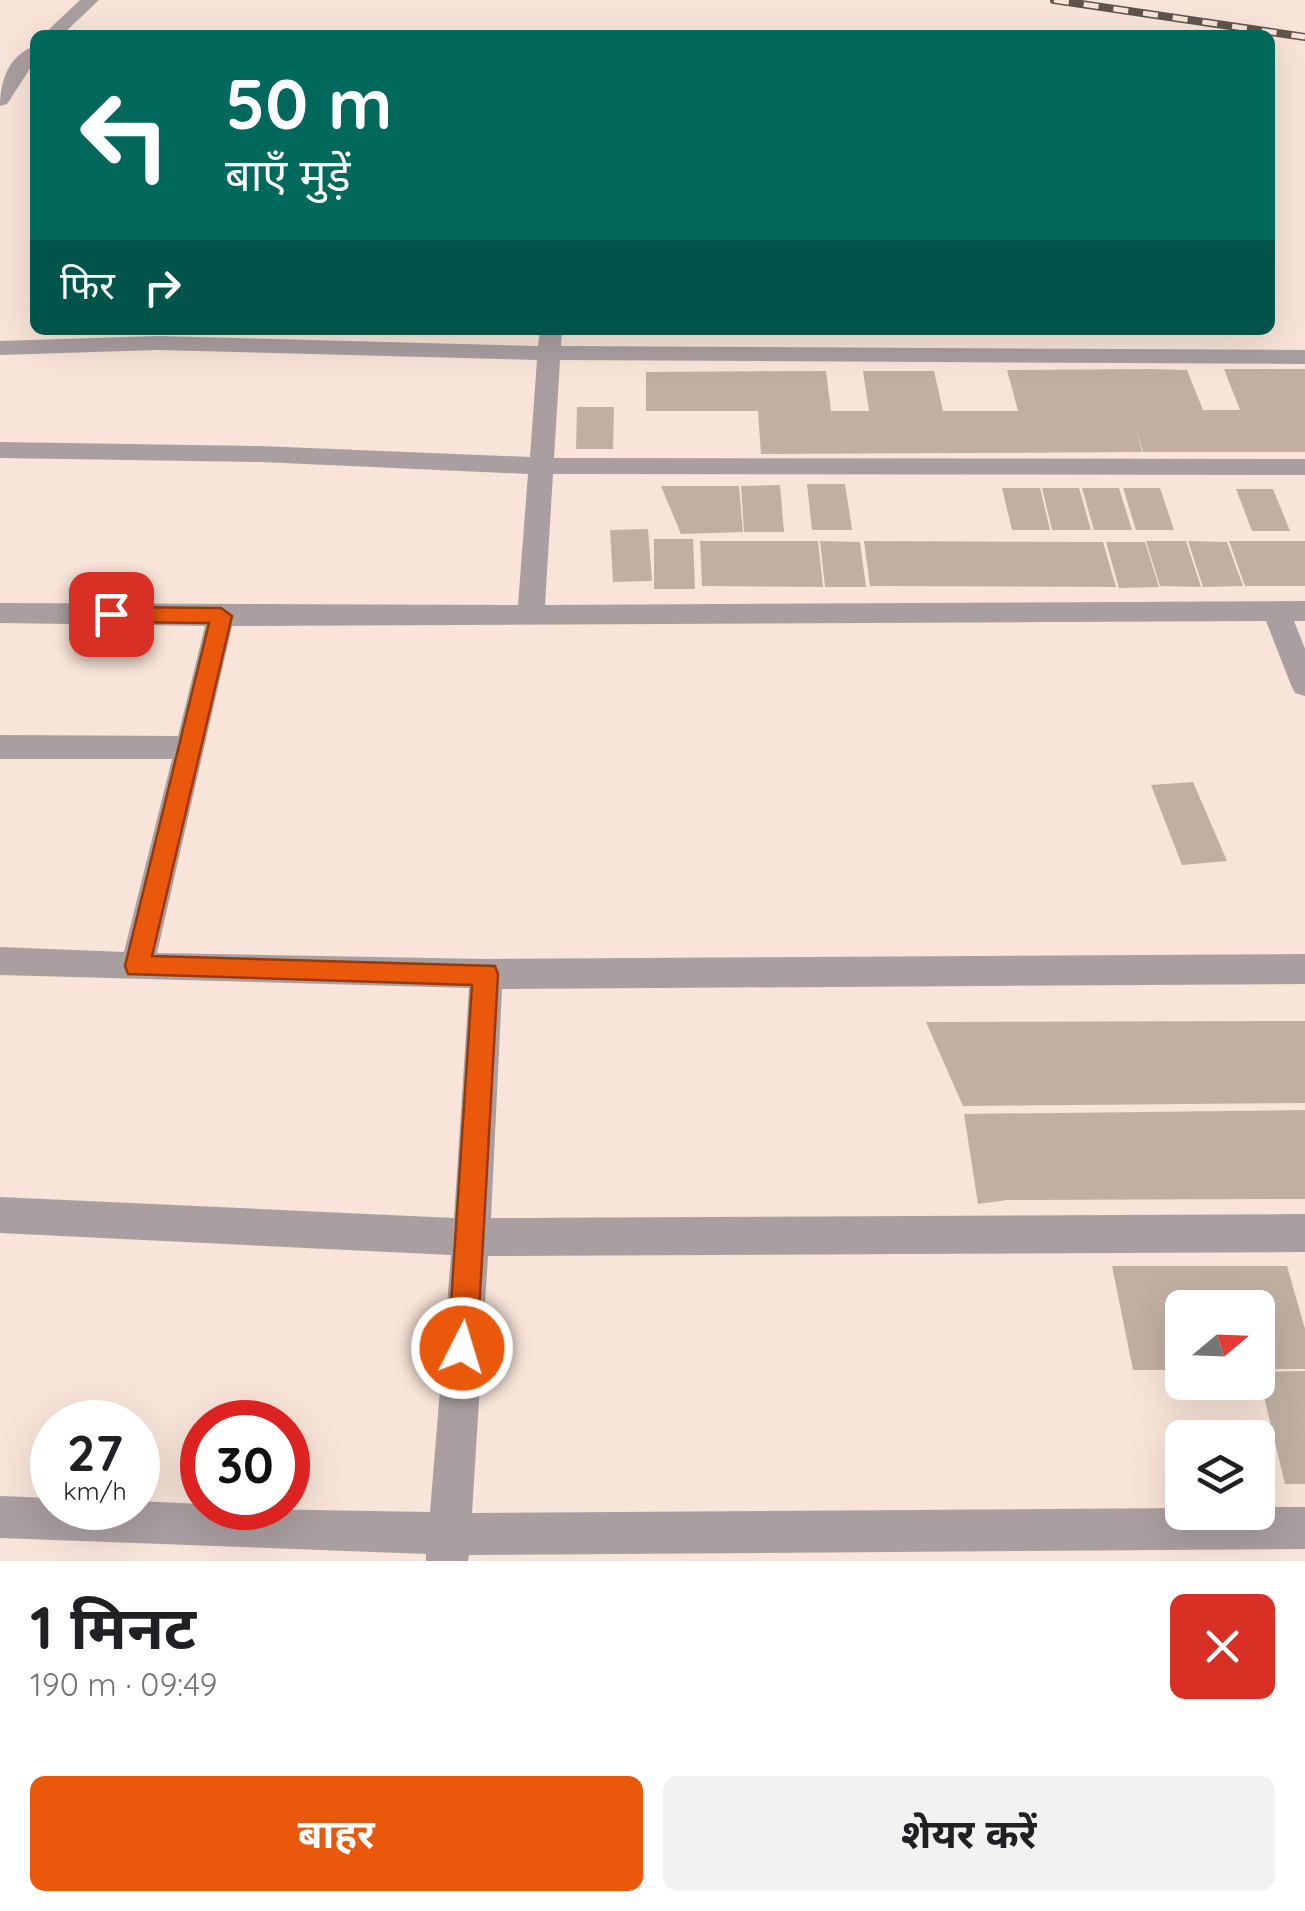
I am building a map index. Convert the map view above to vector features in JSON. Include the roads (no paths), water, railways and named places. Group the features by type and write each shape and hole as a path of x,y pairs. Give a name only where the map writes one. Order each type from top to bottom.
{"street":[{"path":"57,30 90,0"},
{"path":"0,100 9,75 30,56"},
{"path":"0,348 159,336 1305,357"},
{"path":"532,615 550,342"},
{"path":"0,450 262,454 540,466 1305,467"},
{"path":"0,613 221,616 1291,610 1305,685"},
{"path":"137,966 221,616"},
{"path":"0,747 192,748"},
{"path":"0,961 486,974 1305,969"},
{"path":"447,1547 486,974"},
{"path":"0,1216 471,1237 1305,1233"},
{"path":"0,1517 447,1547 1305,1528"}],"railway":[{"path":"1054,0 1258,30"},
{"path":"1275,33 1305,37"}]}
